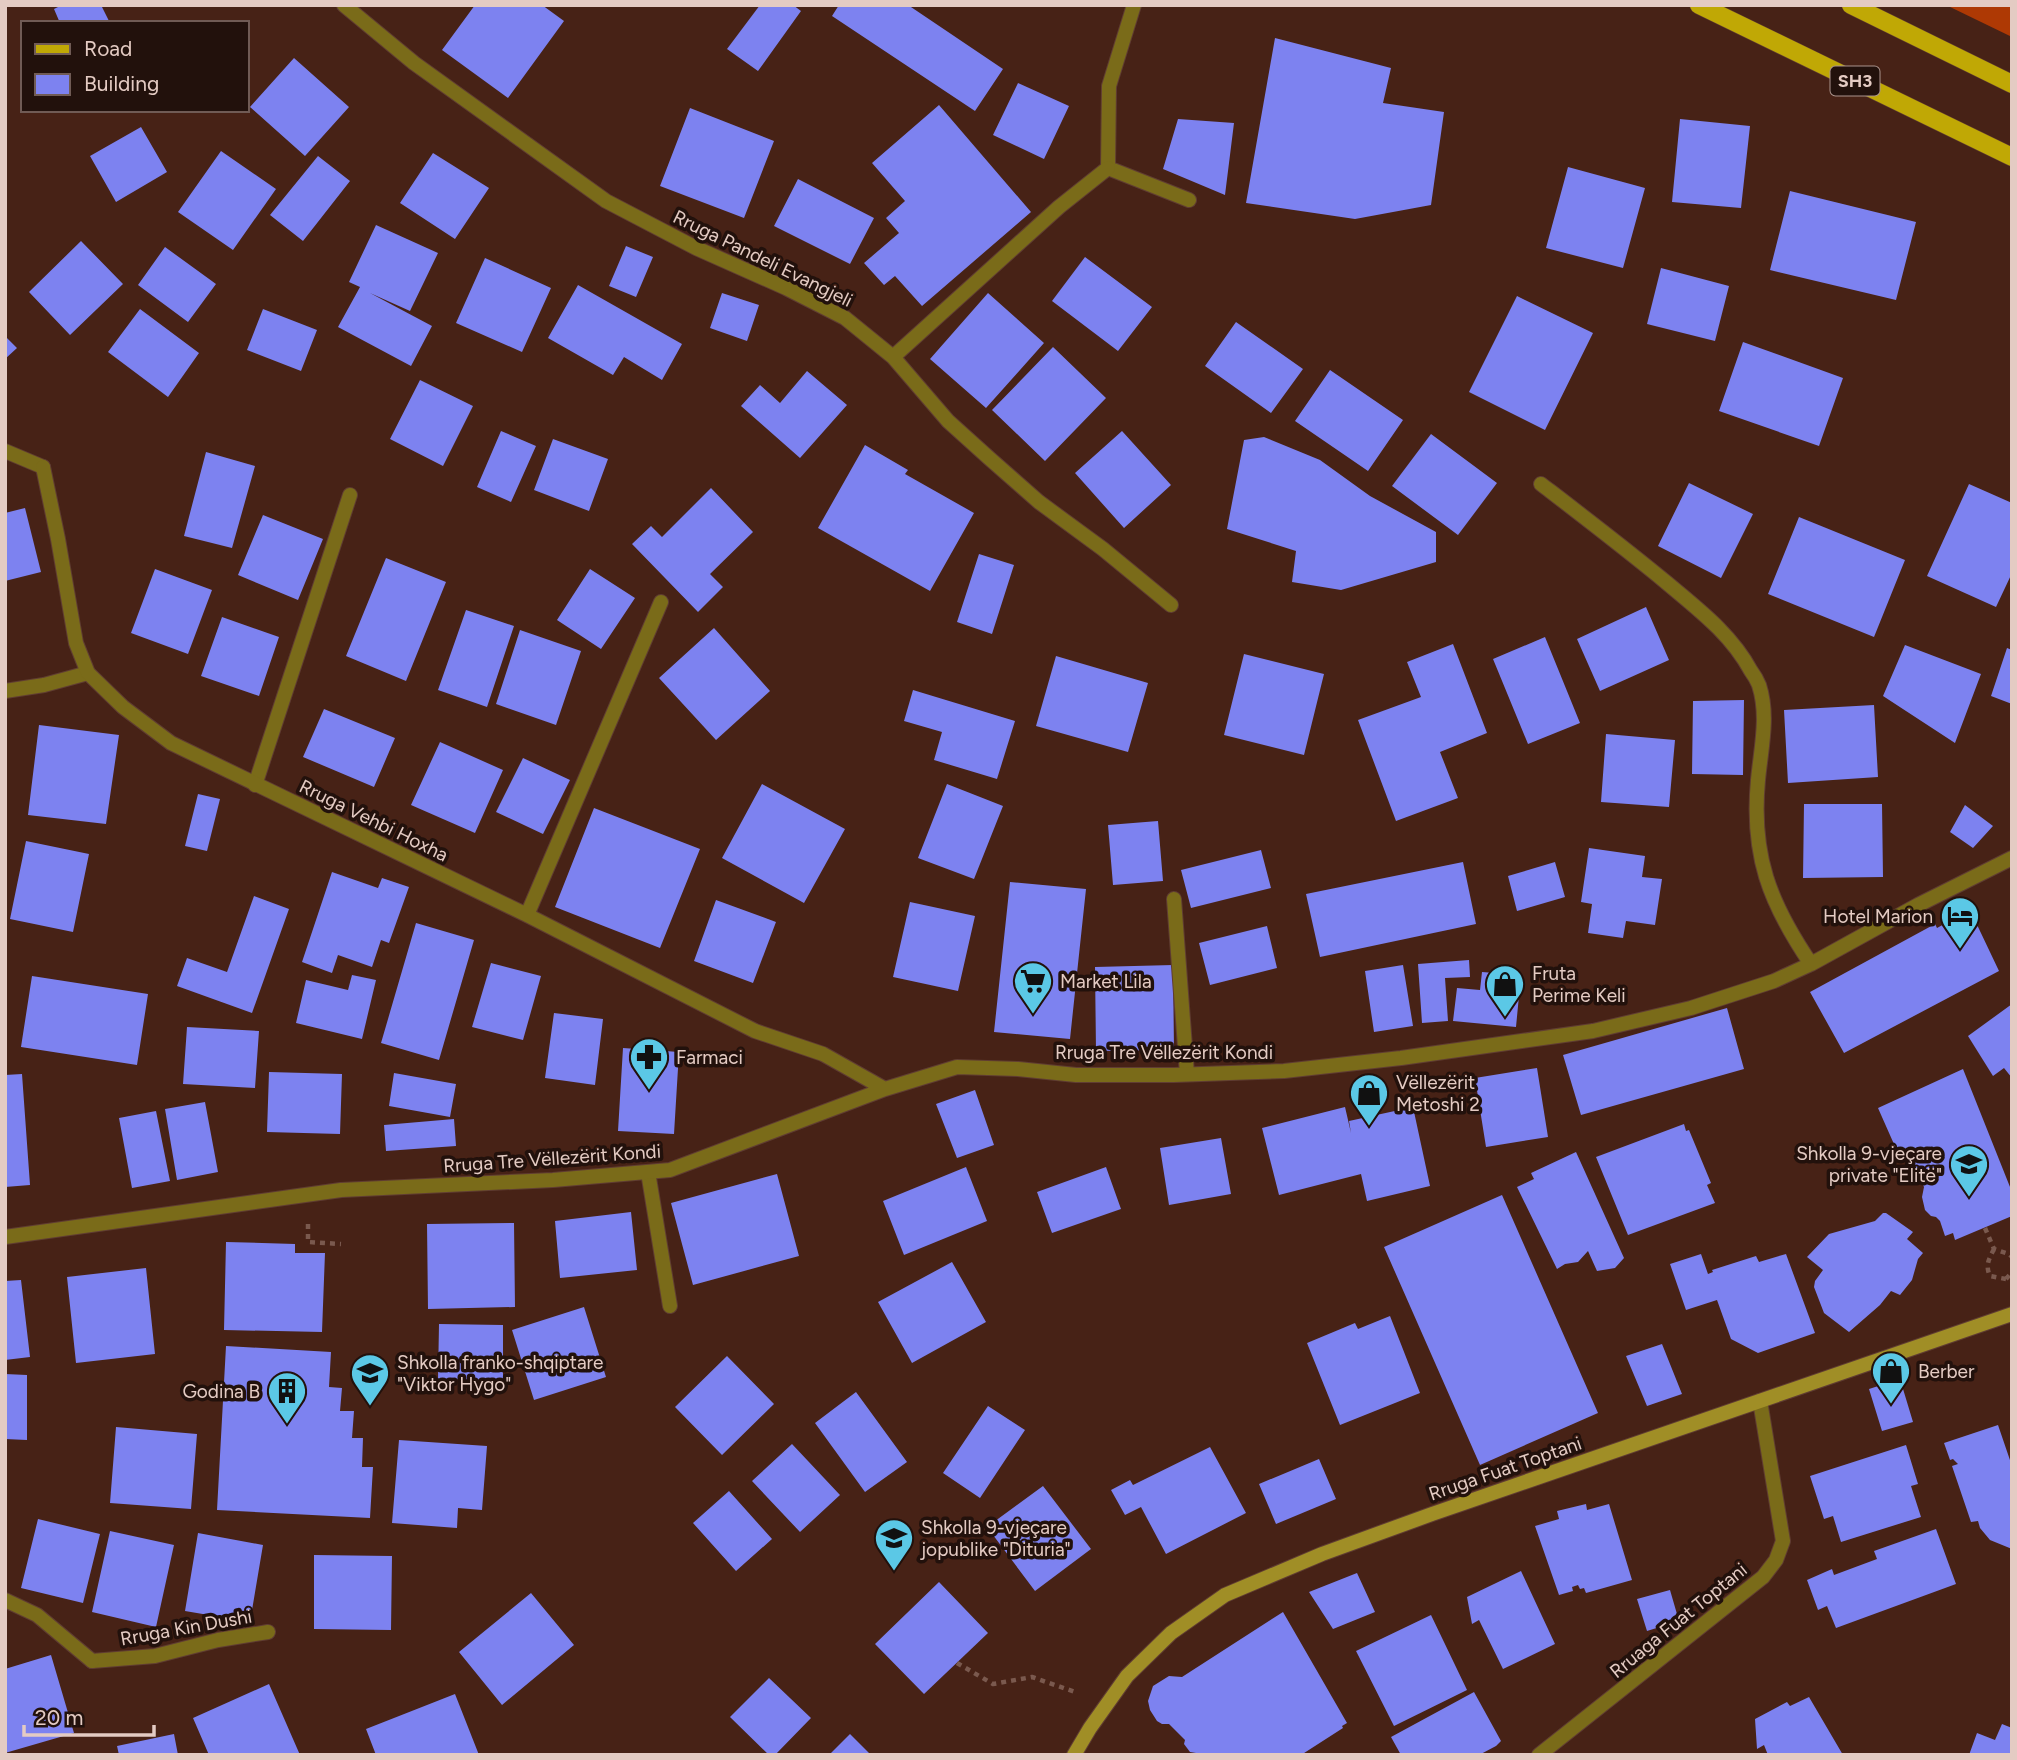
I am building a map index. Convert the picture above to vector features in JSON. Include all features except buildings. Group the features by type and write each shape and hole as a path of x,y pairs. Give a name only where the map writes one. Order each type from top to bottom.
{"main road":[{"name":"SH3","path":"1699,5 2012,157"},
{"path":"1851,5 2012,84"}],"street":[{"name":"Rruga Pandeli Evangjeli","path":"344,5 414,63 606,201 696,248 845,318 893,357 948,421 989,458 1039,502 1103,549 1171,605"},
{"path":"1108,168 1109,86 1134,5"},
{"path":"893,357 1059,207 1108,168"},
{"path":"1108,168 1189,200"},
{"name":"Rruga Vehbi Hoxha","path":"5,451 43,467 76,643 88,673 123,707 171,743 527,915 755,1031 823,1054 885,1089"},
{"path":"1541,484 1712,621 1741,653 1753,673 1759,684 1765,723 1756,799 1762,862 1768,886 1788,931 1811,964"},
{"path":"255,785 350,495"},
{"path":"527,915 661,602"},
{"path":"5,691 44,685 88,673"},
{"name":"Rruga Tre Vëllezërit Kondi","path":"5,1237 341,1190 552,1180 670,1170 885,1089 957,1067 1076,1075 1284,1071 1401,1058 1593,1031 1640,1021 1774,981 2012,858"},
{"path":"1174,898 1187,1074"},
{"path":"648,1171 670,1306"},
{"name":"Rruga Fuat Toptani","path":"1074,1755 1127,1675 1171,1633 1225,1595 1322,1554 2012,1314"},
{"name":"Rruaga Fuat Toptani","path":"1539,1755 1763,1577 1776,1560 1783,1541 1760,1401"},
{"name":"Rruga Kin Dushi","path":"5,1600 37,1615 92,1661 155,1656 218,1640 268,1632"}],"path":[{"path":"1985,1228 1994,1248 2012,1257"},
{"path":"308,1233 308,1242 341,1244"},
{"path":"1994,1248 1987,1263 1990,1276 2006,1279 2012,1272"},
{"path":"957,1663 993,1684 1031,1677 1079,1694"}],"shaded area":[{"path":"1946,5 2012,5 2012,37"}],"place":[{"name":"Hotel Marion","path":"1960,950"},
{"name":"Market Lila","path":"1033,1015"},
{"name":"Fruta Perime Keli","path":"1505,1018"},
{"name":"Farmaci","path":"649,1091"},
{"name":"Vëllezërit Metoshi 2","path":"1369,1127"},
{"name":"Shkolla 9-vjeçare private \"Elitë\"","path":"1969,1198"},
{"name":"Berber","path":"1891,1405"},
{"name":"Shkolla franko-shqiptare \"Viktor Hygo\"","path":"370,1407"},
{"name":"Godina B","path":"287,1425"},
{"name":"Shkolla 9-vjeçare jopublike \"Dituria\"","path":"894,1572"}]}
